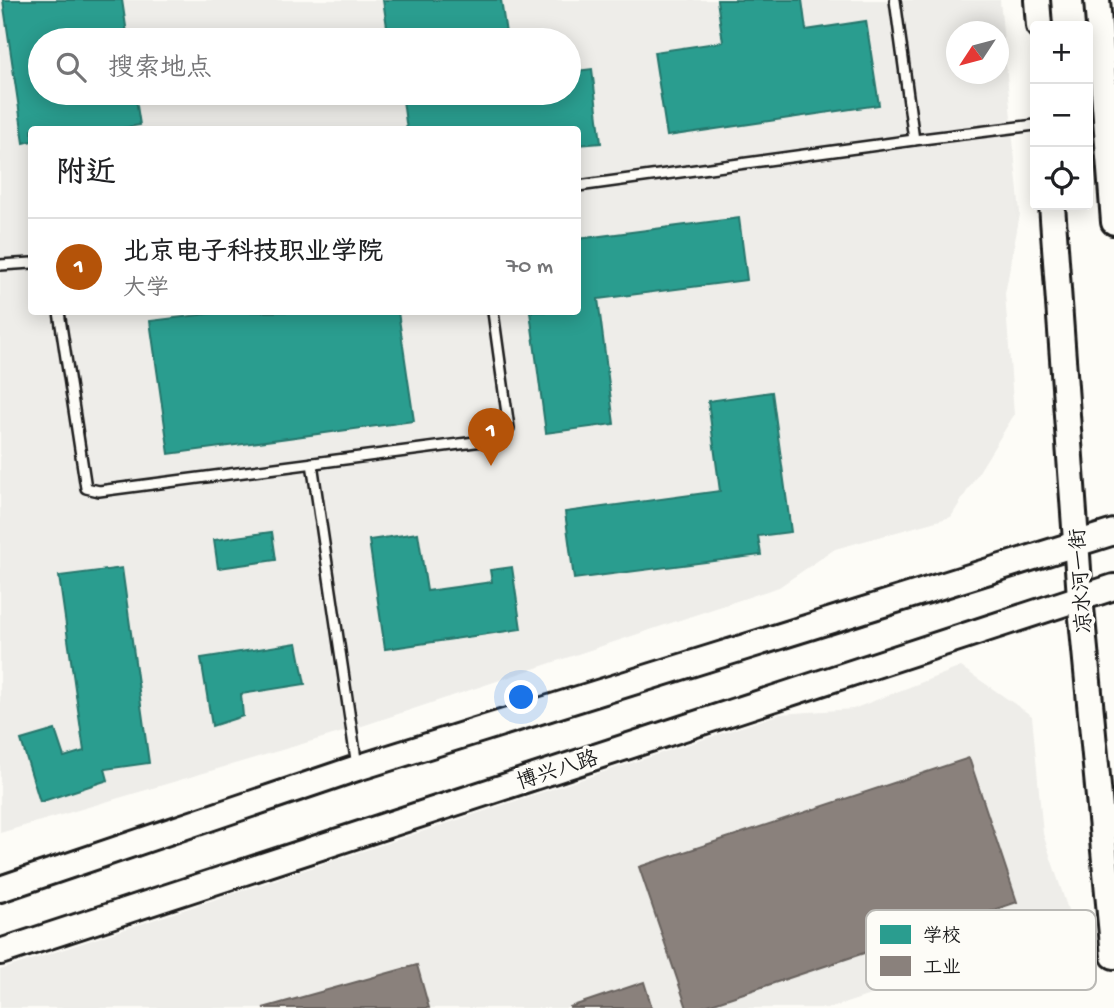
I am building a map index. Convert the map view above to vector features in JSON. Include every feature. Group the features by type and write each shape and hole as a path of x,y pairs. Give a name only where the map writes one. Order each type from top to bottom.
{"main road":[{"path":"1037,0 1039,21"},
{"path":"1097,0 1114,222"},
{"name":"凉水河一街","path":"1052,210 1080,597 1114,956"},
{"path":"0,889 358,768 1114,532"},
{"name":"博兴八路","path":"0,952 1114,587"}],"lane":[{"path":"895,0 914,140"},
{"path":"581,186 1030,126"},
{"path":"0,265 28,263"},
{"path":"59,315 86,488 99,491 498,439 509,428 493,315"},
{"path":"312,463 358,768"}],"shaded area":[{"path":"0,0 1000,0 1002,21 946,21 946,84 1008,84 1020,214 1005,294 1014,415 951,517 835,549 779,587 353,729 0,833"},
{"path":"961,667 1032,716 1043,834 1068,910 866,910 866,990 886,990 831,1008 0,1008 0,970 780,714 853,709"}],"building: 学校":[{"path":"3,0 122,0 126,28 28,28 28,105 137,105 140,125 28,126 28,142 24,143"},
{"path":"383,0 501,0 505,28 387,28"},
{"path":"717,0 802,0 806,30 866,21 879,105 667,136 654,52 723,42"},
{"path":"592,69 601,143 581,145 581,126 406,126 404,105 581,105 581,70"},
{"path":"739,218 747,280 598,299 614,424 546,433 530,315 581,315 581,239"},
{"path":"199,315 398,315 414,421 169,454 150,321"},
{"path":"772,392 791,532 758,536 761,555 574,579 565,512 720,491 708,401"},
{"path":"272,532 276,560 218,568 214,540"},
{"path":"418,533 427,591 492,582 490,570 512,567 521,629 385,649 369,540"},
{"path":"122,568 149,763 105,769 108,780 40,802 21,740 55,730 64,757 84,751 59,576"},
{"path":"297,643 305,684 241,694 243,716 212,726 201,658"}],"building: 工业":[{"path":"969,758 1017,902 993,910 866,910 866,952 699,1008 687,1008 639,867"},
{"path":"417,965 429,1008 263,1008"},
{"path":"644,982 652,1008 570,1008 570,1007"}],"place":[{"name":"北京电子科技职业学院","path":"491,466"}]}
